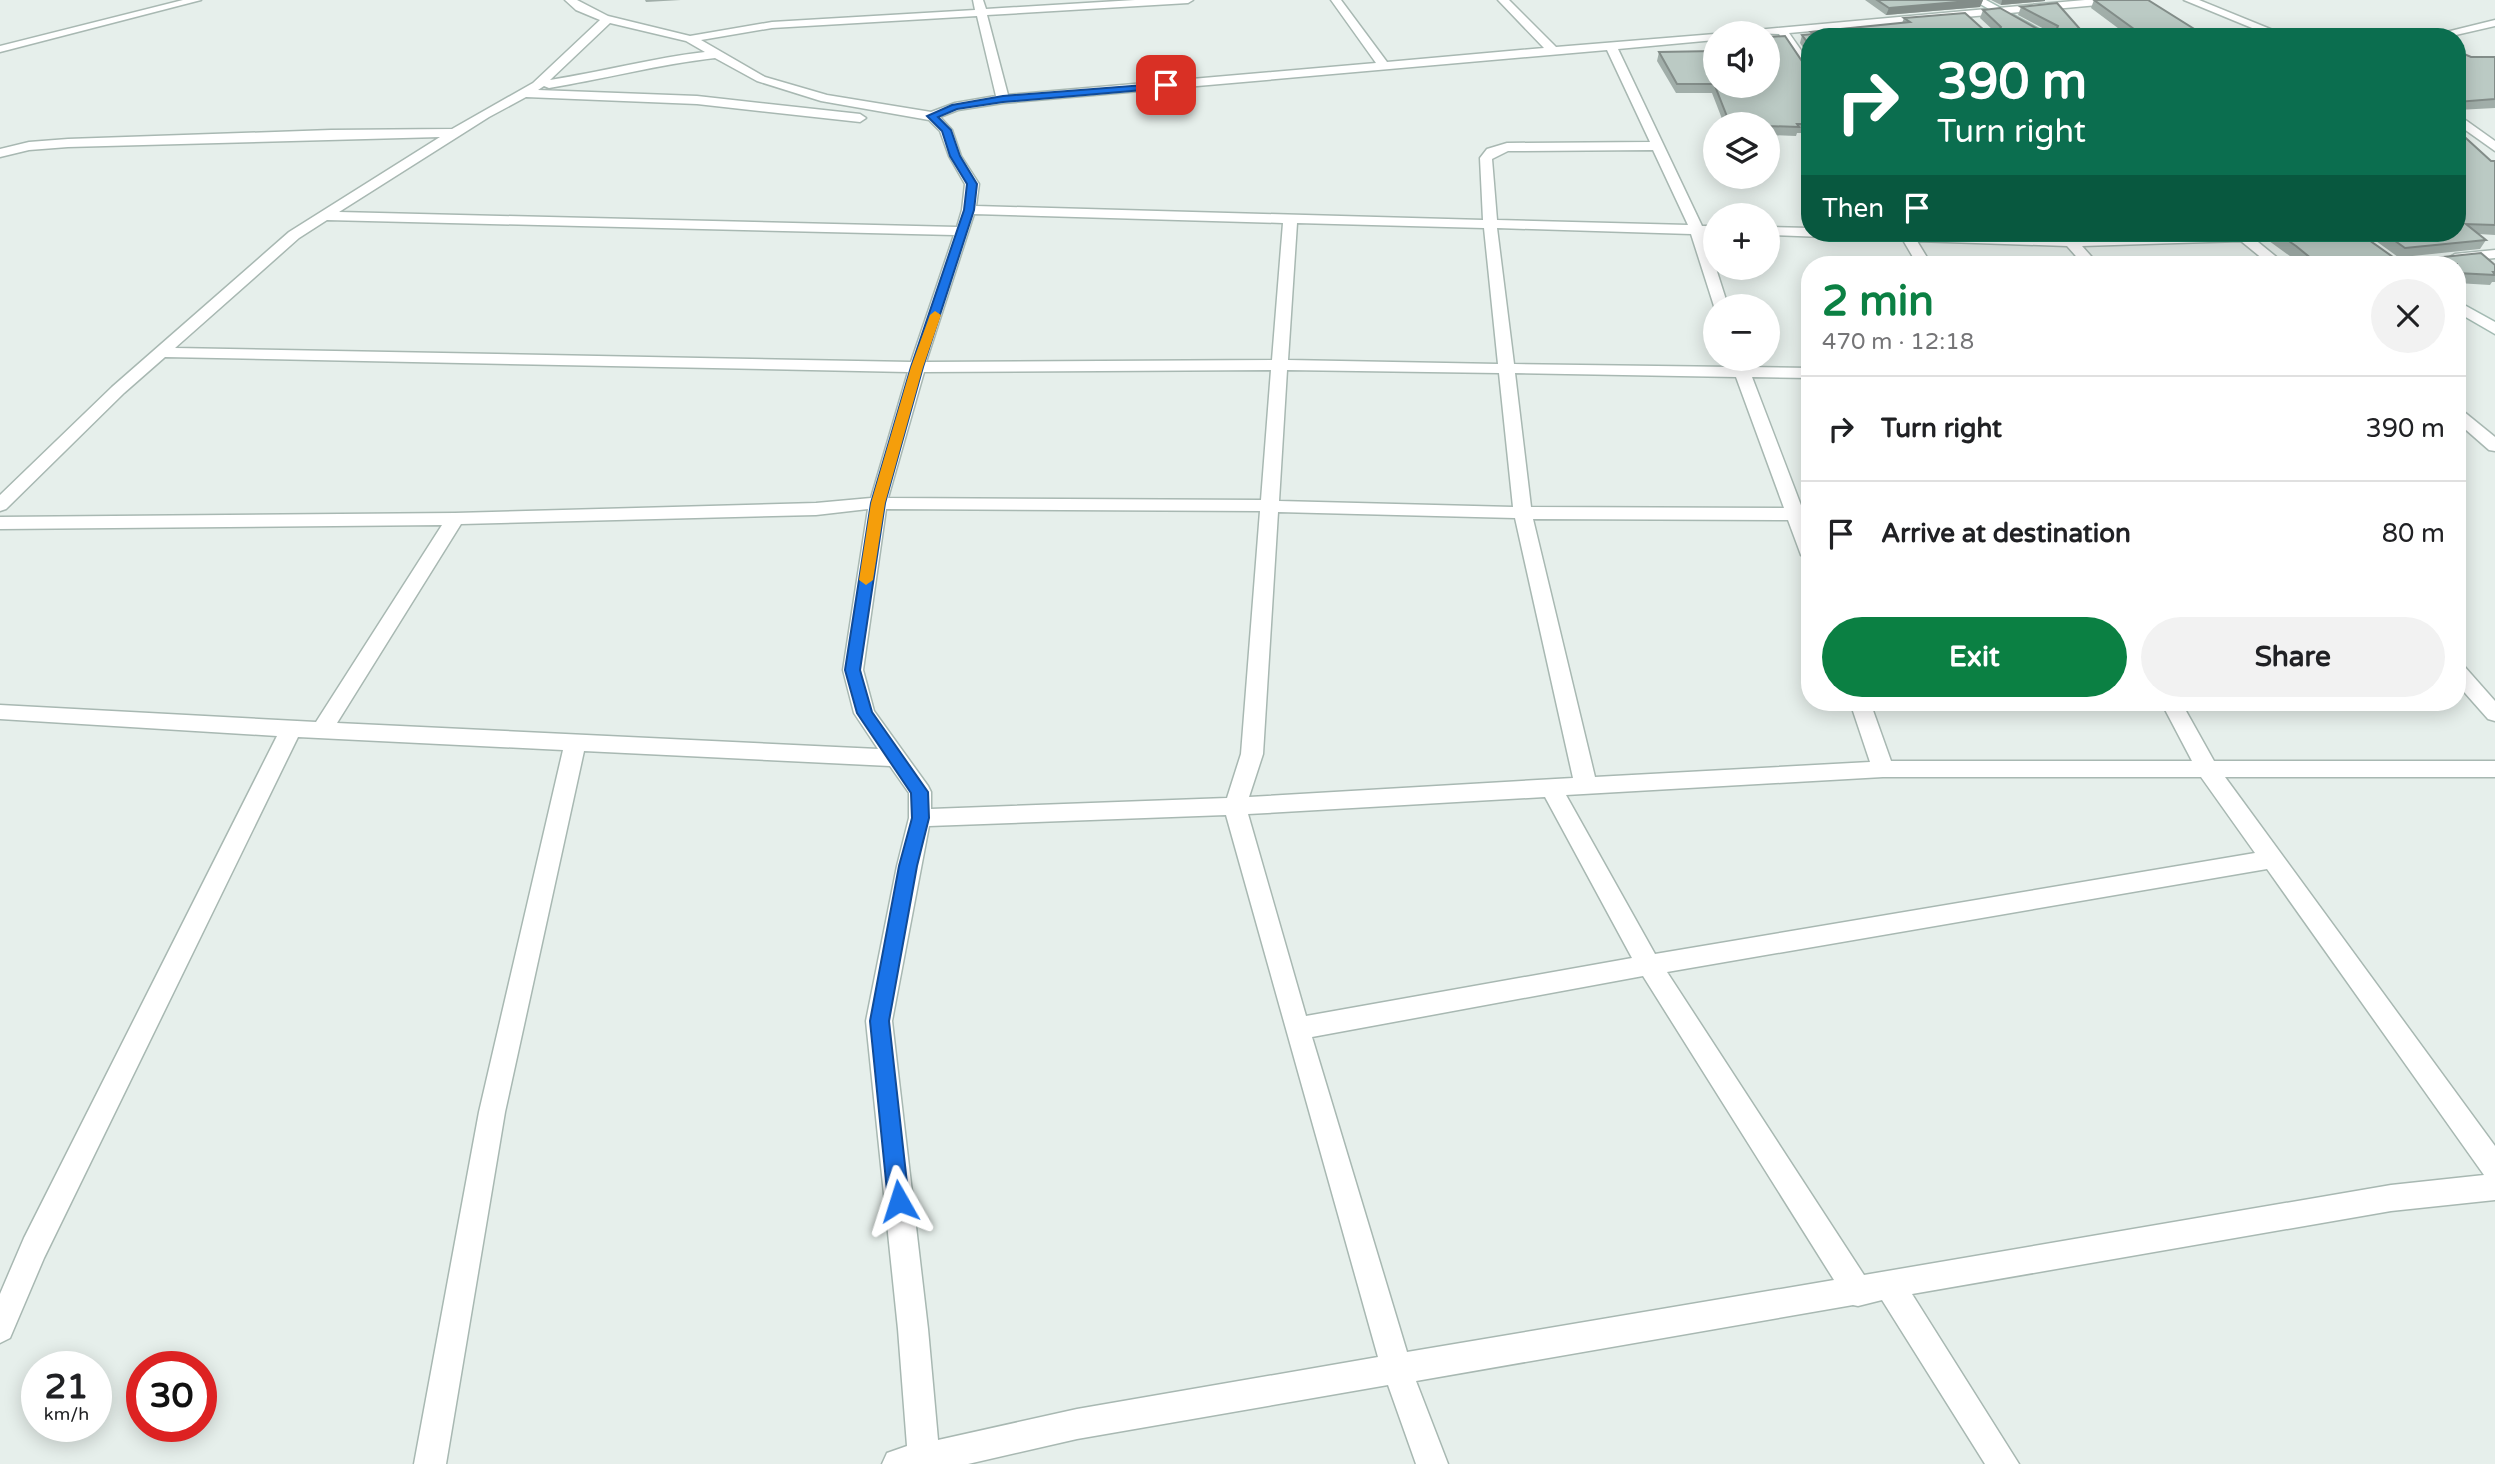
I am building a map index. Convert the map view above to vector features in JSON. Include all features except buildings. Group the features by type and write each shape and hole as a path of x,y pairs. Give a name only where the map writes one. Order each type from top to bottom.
{"street":[{"path":"0,49 196,0"},
{"path":"570,0 580,8 608,19 690,39 761,79 825,99 932,116 946,130 955,156 972,184 969,210 917,367 878,503 853,670 864,713 893,758 920,792 920,818 908,866 879,1021 913,1329 915,1462 1077,1424 1858,1292 2390,1198 2495,1187"},
{"path":"690,39 772,25 980,6 1188,0"},
{"path":"1336,0 1384,66"},
{"path":"1503,0 1554,52"},
{"path":"1978,0 2031,28"},
{"path":"1814,28 2120,0"},
{"path":"2189,0 2262,28"},
{"path":"980,6 1003,99"},
{"path":"1965,15 1979,25"},
{"path":"0,505 118,390 294,235 454,133 530,90 608,19"},
{"path":"1867,23 1872,28"},
{"path":"2466,29 2495,23"},
{"path":"1801,29 1782,31 1801,59"},
{"path":"530,90 697,100 861,118 932,116 955,107 1003,99 1703,38"},
{"path":"1611,46 1697,229 1717,294"},
{"path":"530,90 658,61 718,54"},
{"path":"2466,125 2495,147"},
{"path":"0,146 331,134 454,133"},
{"path":"0,152 29,146"},
{"path":"1586,786 1523,513 1509,368 1490,224 1486,158 1492,152 1507,147 1658,146"},
{"path":"969,210 1703,229"},
{"path":"325,216 962,231"},
{"path":"1290,219 1251,754 1235,806 1297,1030 1397,1370 1432,1464"},
{"path":"1780,231 1801,232"},
{"path":"2071,242 2084,256"},
{"path":"2251,242 2268,256"},
{"path":"2466,257 2495,254"},
{"path":"2466,311 2495,329"},
{"path":"162,352 917,367 1280,365 1509,368 1703,365"},
{"path":"1780,369 1801,372"},
{"path":"1742,371 1801,512"},
{"path":"2466,422 2495,446"},
{"path":"0,523 454,519 816,509 878,503 1269,506 1523,513 1801,514"},
{"path":"322,730 454,519"},
{"path":"2466,681 2495,714"},
{"path":"1863,711 1883,769"},
{"path":"2176,711 2208,769 2495,1168"},
{"path":"0,712 893,758"},
{"path":"0,1328 34,1248 290,729"},
{"path":"430,1464 492,1112 576,741"},
{"path":"920,818 1235,806 1883,769 2495,769"},
{"path":"1551,788 1649,965 1858,1292"},
{"path":"1297,1030 1649,965 2272,859"},
{"path":"1891,1286 2003,1464"}],"slow traffic":[{"path":"866,580 878,503 917,367 935,315"}],"route":[{"path":"899,1201 879,1021 898,931 908,866 920,818 920,792 893,758 864,713 853,670 878,503 917,367 969,210 972,184 955,156 946,130 932,116 955,107 1003,99 1166,85"}]}
